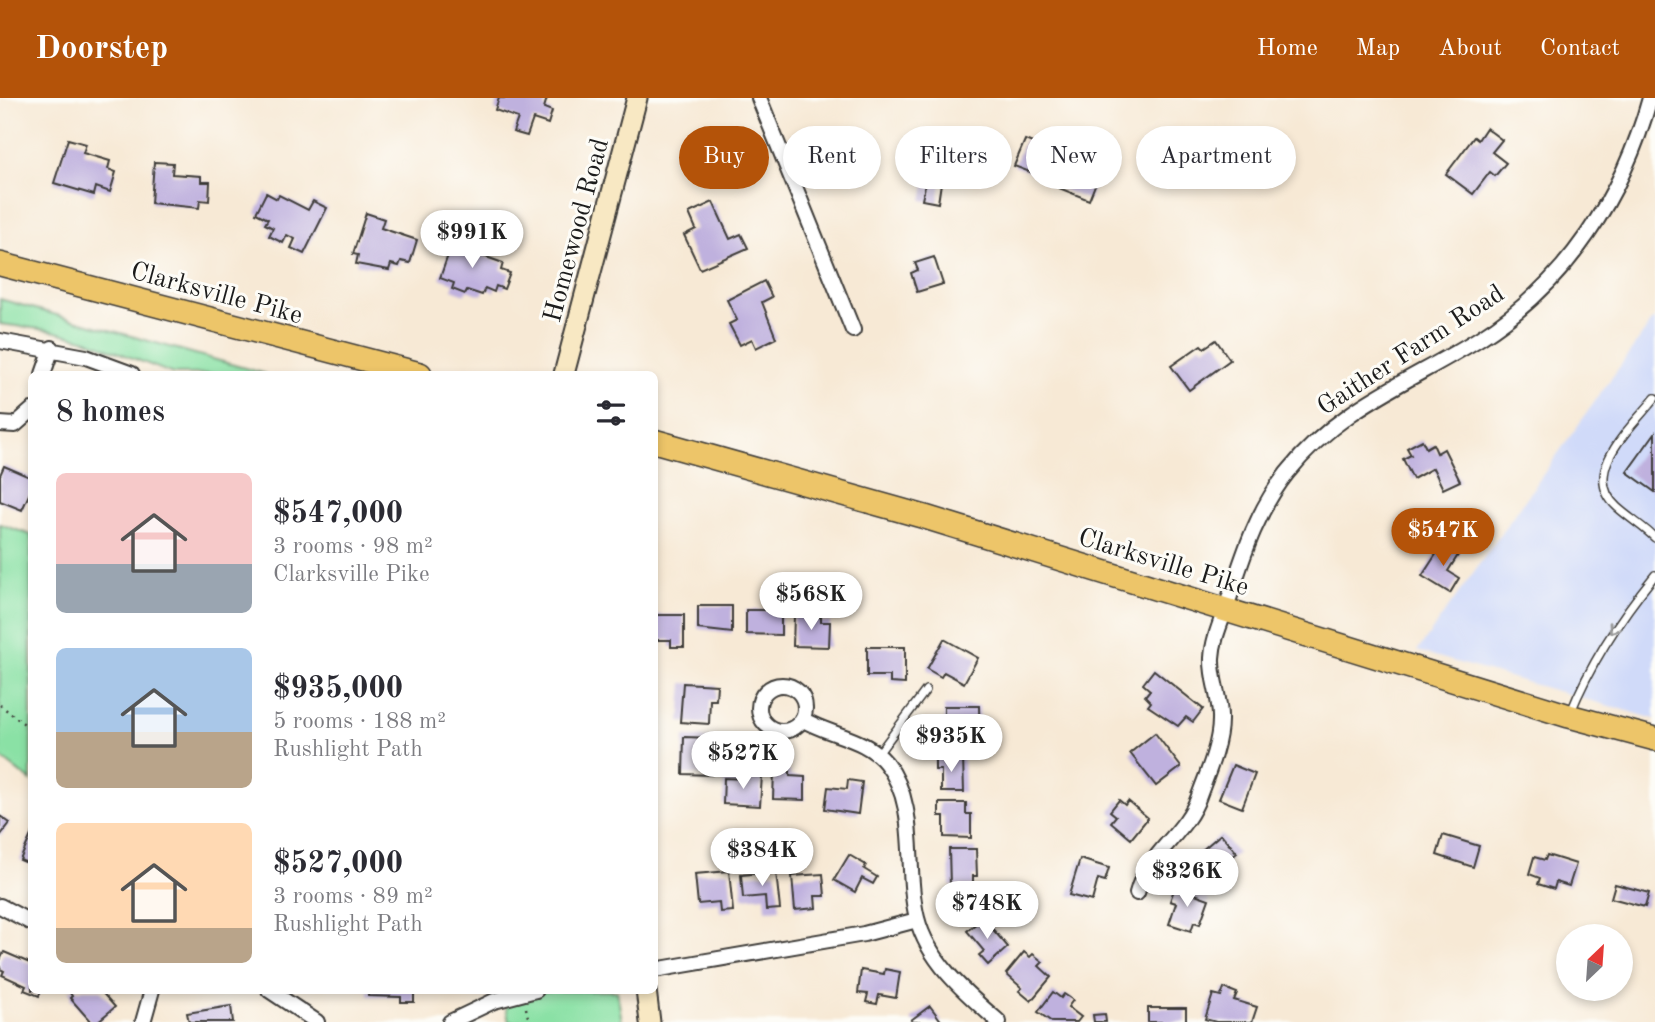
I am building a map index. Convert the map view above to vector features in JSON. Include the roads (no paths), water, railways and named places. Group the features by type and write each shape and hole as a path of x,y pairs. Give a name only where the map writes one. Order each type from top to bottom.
{"main road":[{"name":"Clarksville Pike","path":"0,264 408,371"},
{"name":"Clarksville Pike","path":"658,442 925,517 1569,716 1655,739"}],"street":[{"name":"Homewood Road","path":"565,371 637,98"},
{"path":"760,98 853,330"},
{"name":"Gaither Farm Road","path":"1137,893 1146,868 1192,811 1206,773 1220,722 1212,657 1253,527 1267,500 1310,446 1374,396 1479,339 1511,317 1564,265 1610,200 1626,169 1650,98"},
{"path":"0,341 52,348 123,371"},
{"path":"44,371 52,348"},
{"path":"0,424 15,425 28,414"},
{"path":"802,719 819,729 860,741 877,754 897,779 905,800 917,920 940,963 954,980 999,1022"},
{"path":"0,906 28,921"},
{"path":"658,969 864,934 917,920"},
{"path":"143,1022 151,994"},
{"path":"275,994 317,1022"},
{"path":"450,1022 495,1001 522,994"},
{"path":"646,994 650,1022"}],"lane":[{"path":"1655,398 1610,456 1604,467 1604,479 1606,491 1616,506 1655,538"},
{"path":"1569,716 1587,672 1606,639 1655,575"},
{"path":"877,754 926,690"}]}
